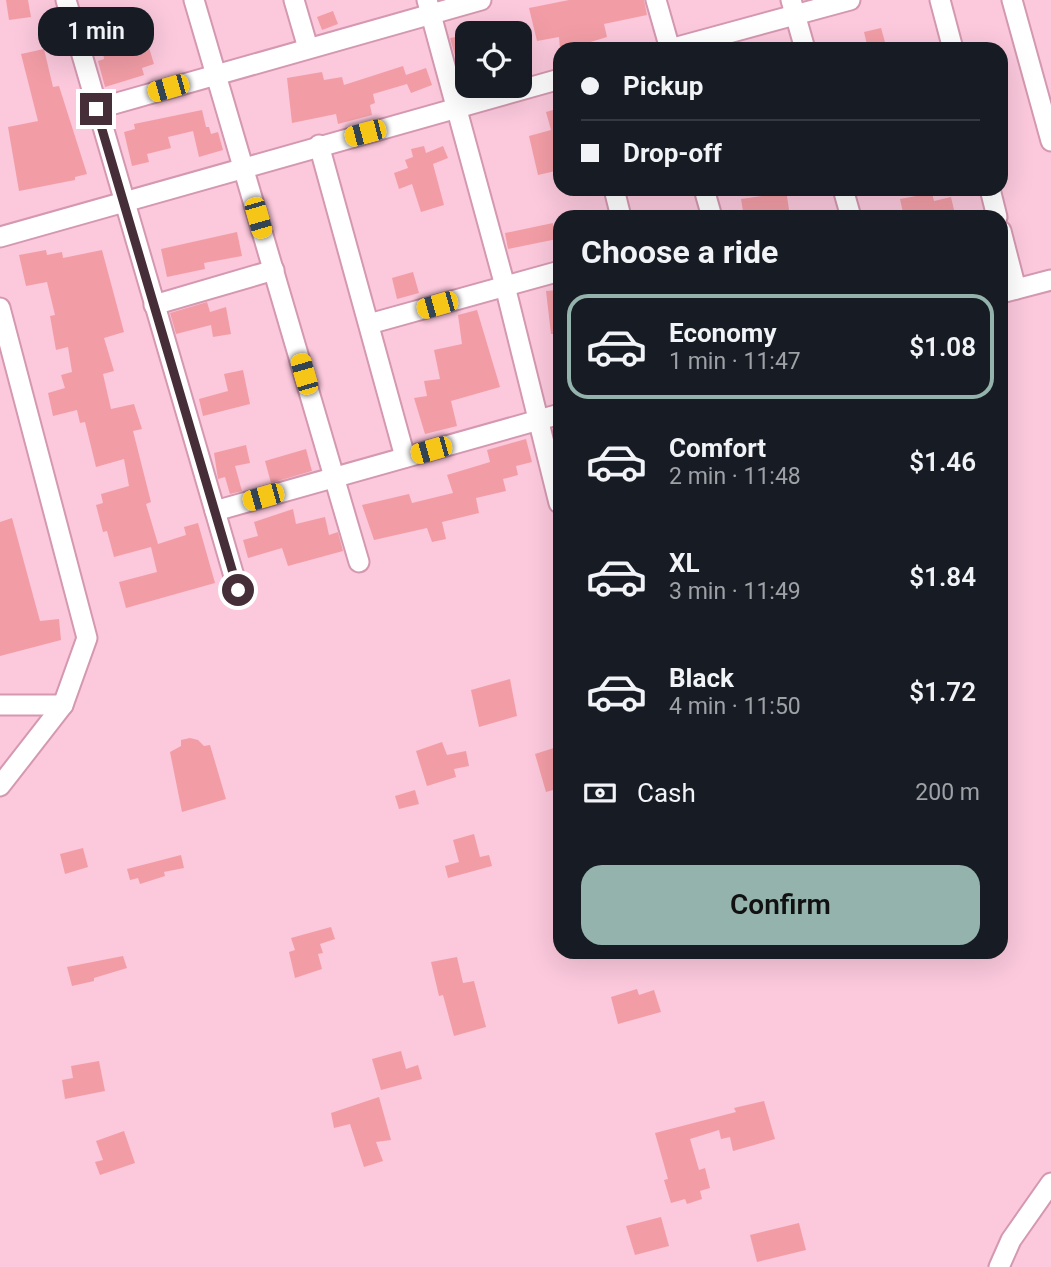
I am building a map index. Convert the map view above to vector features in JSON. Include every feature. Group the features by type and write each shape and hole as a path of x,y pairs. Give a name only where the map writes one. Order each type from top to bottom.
{"street":[{"path":"66,0 238,590"},
{"path":"194,0 359,562"},
{"path":"294,0 308,48"},
{"path":"96,109 308,48 429,7 481,0"},
{"path":"656,0 668,42"},
{"path":"690,42 793,7 850,0"},
{"path":"940,0 951,42"},
{"path":"1012,0 1050,137"},
{"path":"429,7 505,286 553,481"},
{"path":"793,7 802,42"},
{"path":"0,237 243,166 553,81"},
{"path":"319,145 405,457"},
{"path":"154,305 274,270"},
{"path":"369,324 553,273"},
{"path":"1009,291 1051,280"},
{"path":"0,308 87,638 62,705 0,786"},
{"path":"215,511 553,416"},
{"path":"0,705 62,705"},
{"path":"999,1267 1011,1240 1051,1184"}],"building":[{"path":"6,0 28,0 31,17 9,20"},
{"path":"569,0 644,0 647,15 604,24 607,37 591,42 559,42 559,37 537,41 529,8"},
{"path":"333,11 338,24 322,30 317,17"},
{"path":"881,28 885,42 866,42 864,32"},
{"path":"455,37 455,56 450,38"},
{"path":"146,38 154,64 142,68 144,75 105,87 98,61 104,59 103,52 135,45 134,42"},
{"path":"44,49 53,87 59,86 87,174 75,177 75,180 19,191 8,127 38,121 21,54"},
{"path":"403,66 406,75 426,68 432,85 411,93 407,84 373,94 375,103 370,105 372,115 338,124 336,114 292,123 287,78 322,72 324,80 342,77 344,85"},
{"path":"202,110 206,127 209,127 211,134 218,132 223,150 199,157 193,131 168,137 171,148 147,154 149,162 132,166 124,132 135,129 134,124"},
{"path":"553,110 553,172 538,175 529,136 551,130 546,112"},
{"path":"424,146 426,153 443,146 448,158 433,164 444,205 421,212 412,184 399,189 394,173 408,168 405,160 413,157 411,149"},
{"path":"787,196 789,210 743,210 741,199"},
{"path":"933,196 934,201 951,197 954,210 902,210 900,199"},
{"path":"553,223 553,240 508,249 505,233"},
{"path":"237,232 242,256 204,263 205,269 167,277 161,249"},
{"path":"46,250 47,255 62,252 63,258 102,250 124,332 104,338 114,371 103,374 111,409 134,404 142,429 133,431 151,502 146,504 158,544 186,535 184,527 198,523 215,583 126,608 119,582 157,572 151,547 114,557 107,531 103,532 96,505 103,503 101,494 129,486 124,459 96,467 85,422 80,423 77,410 53,416 48,393 65,388 61,375 72,372 68,347 56,350 50,316 55,315 47,282 26,286 19,255"},
{"path":"413,272 419,293 397,299 392,278"},
{"path":"553,290 553,334 551,334 546,291"},
{"path":"207,302 210,312 226,307 231,334 213,337 211,325 176,334 170,313"},
{"path":"477,310 500,387 451,401 457,426 425,434 414,398 427,396 424,381 440,379 434,350 462,344 458,315"},
{"path":"243,370 250,404 203,416 199,399 228,391 224,374"},
{"path":"526,439 532,462 516,466 518,475 503,479 506,491 476,498 479,513 442,522 446,539 432,542 427,528 374,540 362,505 409,494 412,503 453,493 447,475 490,462 487,450"},
{"path":"246,445 250,463 235,466 242,491 230,494 225,477 218,479 214,453"},
{"path":"306,449 312,471 271,483 265,461"},
{"path":"293,509 296,524 325,517 329,535 338,532 343,551 288,566 282,548 248,558 243,540 258,536 254,522"},
{"path":"12,518 40,621 59,619 61,640 0,656 0,522"},
{"path":"510,679 517,716 479,727 471,690"},
{"path":"181,740 198,740 204,746 210,745 226,799 182,812 170,752 181,746"},
{"path":"442,742 447,755 466,751 469,766 454,769 456,777 427,786 416,751"},
{"path":"553,748 553,790 546,792 535,754"},
{"path":"415,790 419,804 399,809 395,796"},
{"path":"474,834 480,857 489,855 492,866 448,878 445,866 459,862 453,840"},
{"path":"83,848 88,867 65,874 60,854"},
{"path":"181,855 184,868 164,872 165,876 140,884 138,878 130,880 127,869"},
{"path":"331,927 335,939 320,944 323,953 318,954 322,969 295,978 289,952 295,950 291,938"},
{"path":"123,956 127,968 72,986 67,967"},
{"path":"457,957 463,983 474,981 486,1027 454,1036 443,995 439,996 431,962"},
{"path":"637,989 639,995 654,990 661,1012 618,1024 611,997"},
{"path":"401,1051 406,1069 418,1065 422,1079 381,1090 372,1059"},
{"path":"99,1061 105,1091 65,1099 62,1080 73,1078 71,1066"},
{"path":"379,1097 391,1140 376,1142 383,1161 364,1167 350,1124 334,1128 331,1113"},
{"path":"764,1101 775,1139 733,1151 730,1137 721,1139 719,1130 690,1139 699,1170 705,1168 710,1188 700,1191 702,1199 687,1204 685,1199 671,1203 664,1180 668,1179 655,1133 736,1112 734,1108"},
{"path":"124,1131 135,1163 100,1175 95,1162 103,1160 96,1141"},
{"path":"661,1217 669,1246 635,1255 626,1226"},
{"path":"799,1223 806,1250 757,1262 750,1235"}],"route":[{"path":"96,109 238,590"}]}
